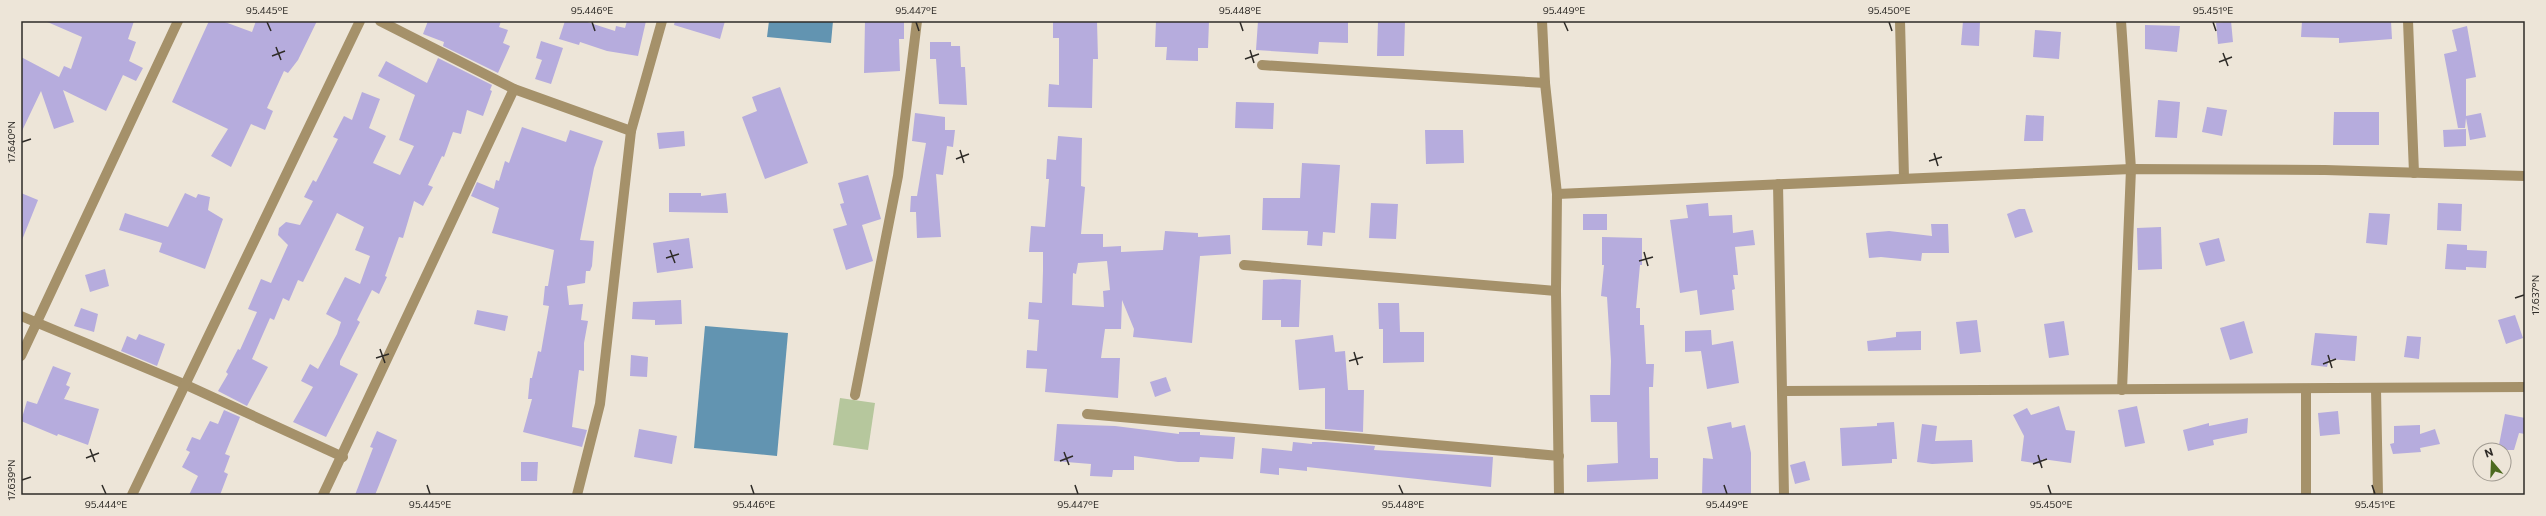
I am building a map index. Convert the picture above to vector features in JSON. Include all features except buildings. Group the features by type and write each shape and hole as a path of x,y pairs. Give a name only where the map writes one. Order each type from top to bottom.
{"street":[{"path":"21,356 178,21"},
{"path":"132,495 184,384 360,21"},
{"path":"380,21 514,89 631,132"},
{"path":"577,495 600,404 631,132 662,21"},
{"path":"855,396 898,176 917,21"},
{"path":"1542,21 1545,83 1557,194 1556,292 1559,495"},
{"path":"1900,21 1904,178"},
{"path":"2121,21 2131,169 2122,390"},
{"path":"2408,21 2414,173"},
{"path":"1262,65 1545,83"},
{"path":"323,495 343,457 514,89"},
{"path":"1557,194 2131,169 2325,170 2525,176"},
{"path":"1778,184 1784,495"},
{"path":"1244,266 1556,292"},
{"path":"21,316 184,384 343,457"},
{"path":"1783,391 2306,390 2525,387"},
{"path":"2376,389 2378,495"},
{"path":"2306,390 2306,495"},
{"path":"1087,414 1559,456"}],"green space":[{"path":"840,398 875,403 868,450 833,445"}],"water":[{"path":"769,21 833,21 831,43 767,37"},
{"path":"705,326 788,333 777,456 694,448"}]}
